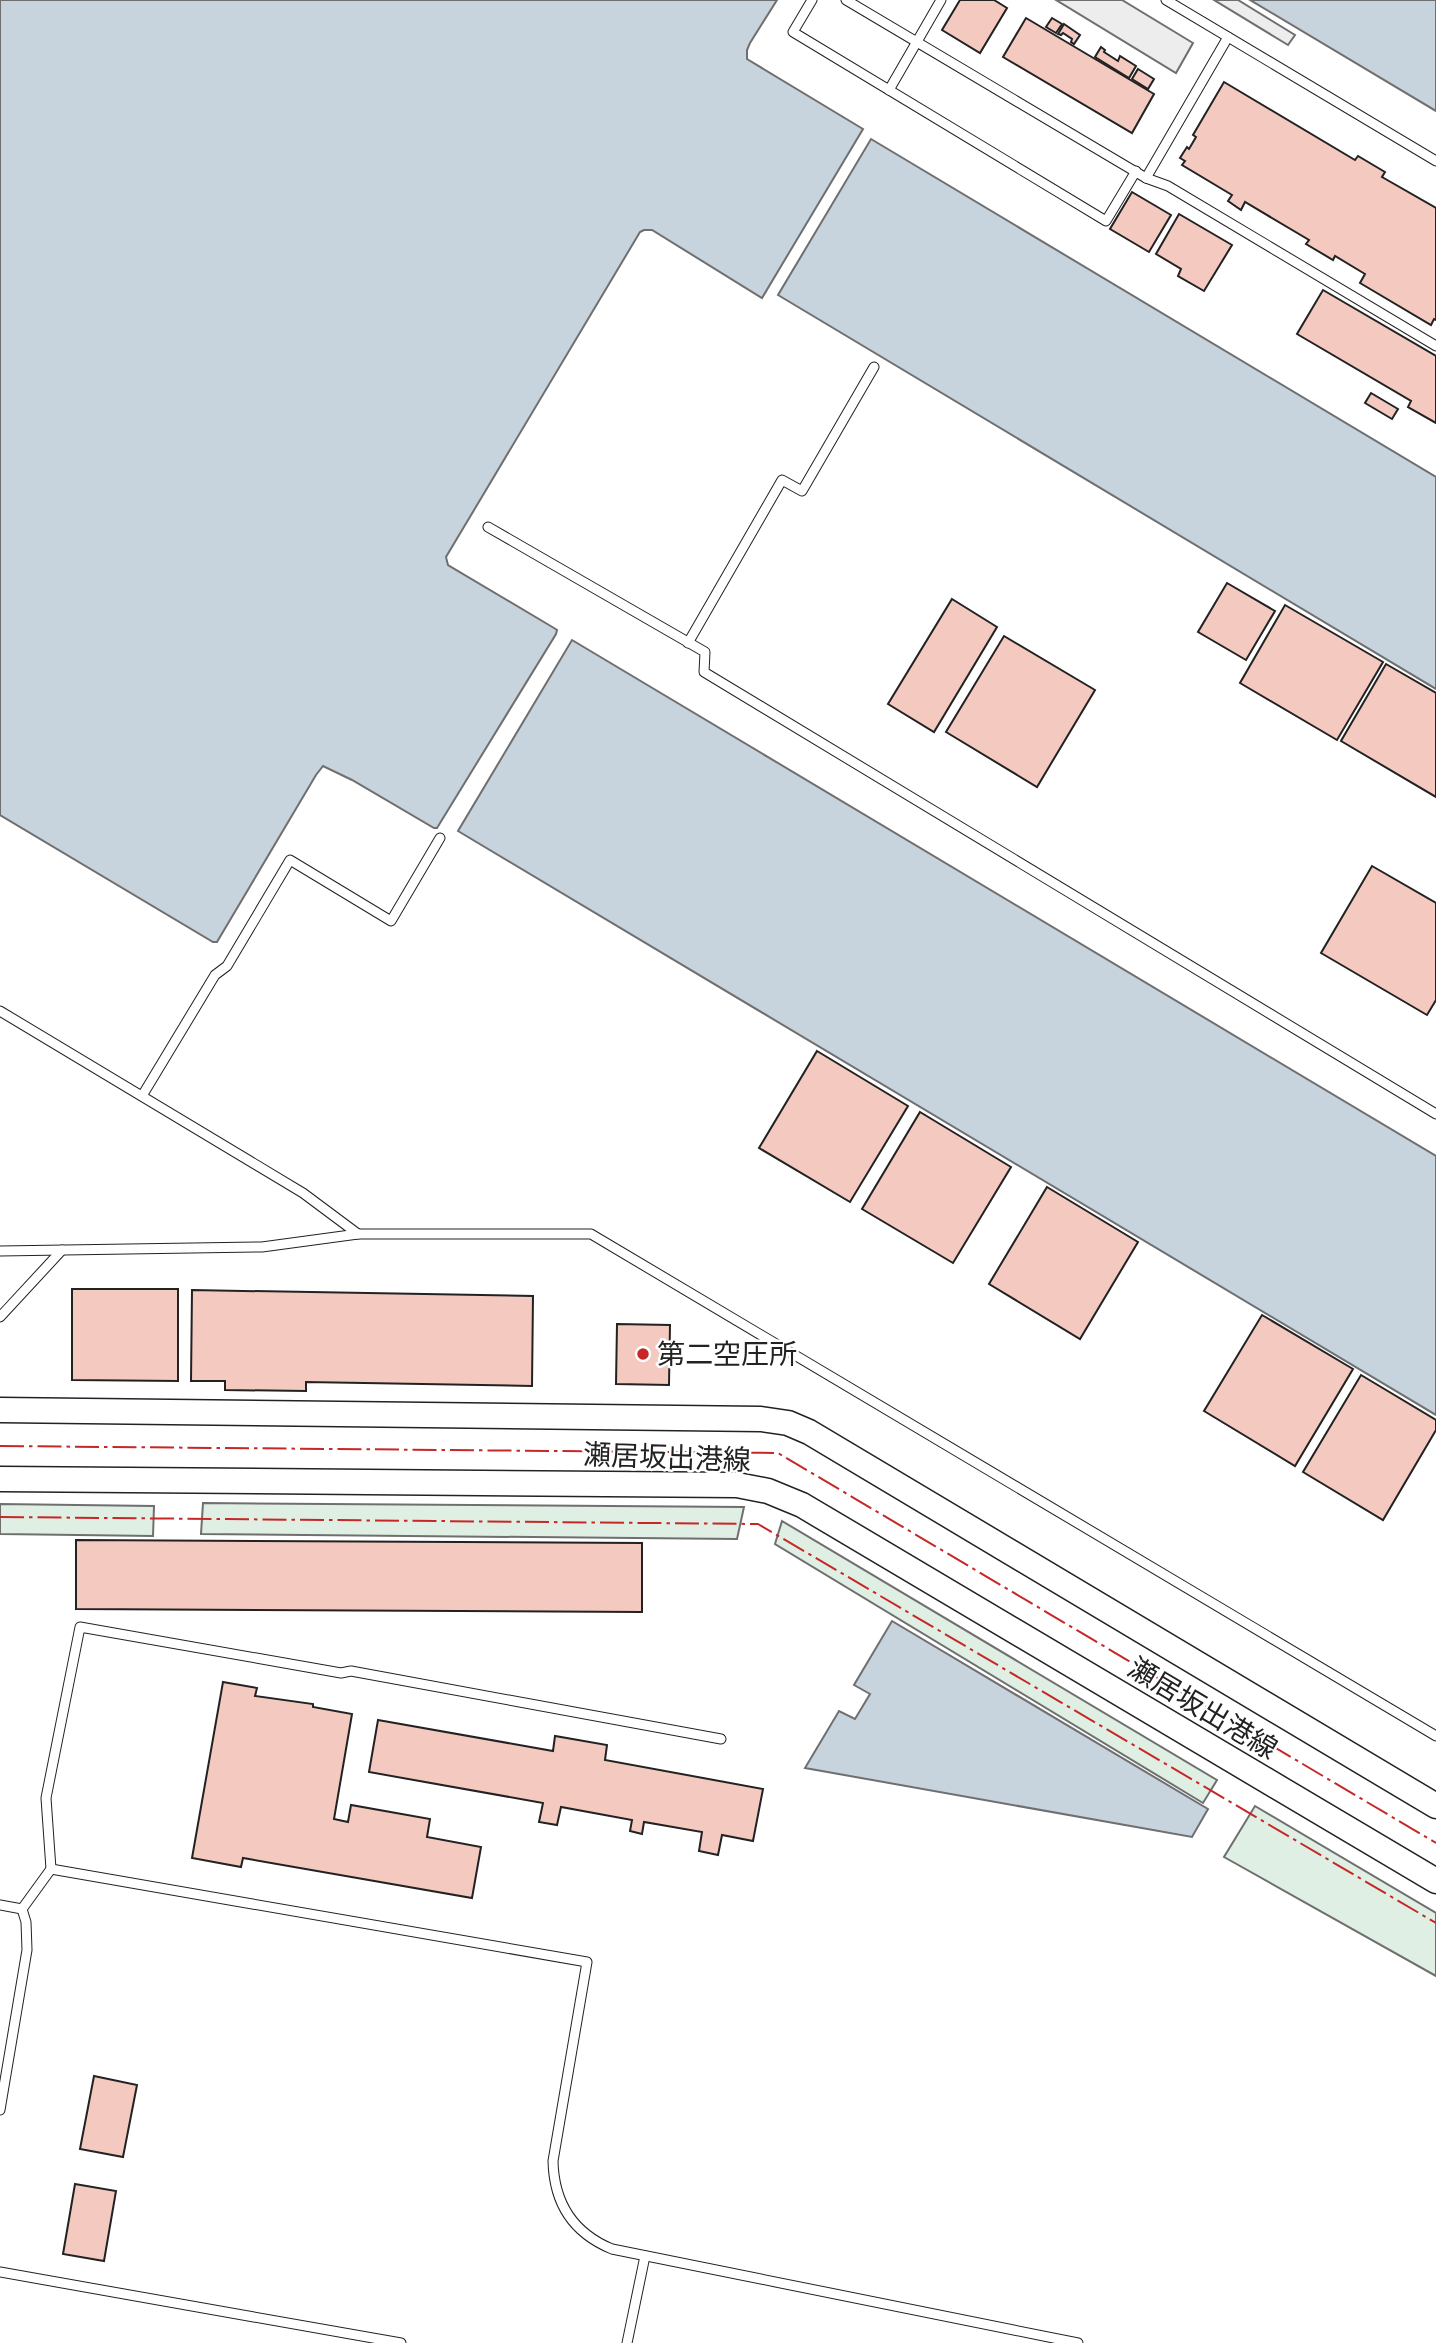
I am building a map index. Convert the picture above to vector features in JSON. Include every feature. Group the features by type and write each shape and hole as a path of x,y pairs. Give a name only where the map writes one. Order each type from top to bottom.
{"main road":[{"name":"瀬居坂出港線","path":"0,1410 761,1419 788,1423 821,1439 1436,1805"},
{"name":"瀬居坂出港線","path":"0,1479 737,1485 768,1491 814,1512 1436,1881"}],"lane":[{"path":"812,0 793,32 1106,221 1136,172"},
{"path":"846,0 1146,178 1168,186 1436,345"},
{"path":"889,90 942,0"},
{"path":"1166,0 1436,161"},
{"path":"1146,178 1228,37"},
{"path":"688,643 782,480 802,491 874,367"},
{"path":"488,527 705,652 704,672 1436,1114"},
{"path":"142,1096 215,975 227,966 290,860 391,921 440,838"},
{"path":"0,1011 303,1193 358,1234"},
{"path":"0,1251 262,1247 358,1234 591,1234 1436,1736"},
{"path":"0,1317 62,1250"},
{"path":"22,1909 51,1869 46,1798 80,1627 341,1673 351,1671 721,1739"},
{"path":"51,1869 587,1962 553,2161 554,2182 579,2231 612,2249 1078,2343"},
{"path":"0,1905 22,1909"},
{"path":"0,2110 27,1950 26,1922 22,1909"},
{"path":"627,2343 646,2256"},
{"path":"0,2272 401,2343"}],"green space":[{"path":"203,1503 744,1507 737,1539 201,1534"},
{"path":"0,1504 154,1506 153,1536 0,1534"},
{"path":"782,1521 1217,1780 1203,1803 775,1544"},
{"path":"1255,1806 1436,1913 1436,1976 1224,1857"}],"shaded area":[{"path":"0,0 777,0 750,43 747,59 863,129 762,298 652,230 640,232 446,557 448,565 554,628 557,630 556,634 437,828 323,766 217,942 0,815"},
{"path":"1056,0 1122,0 1193,43 1176,73"},
{"path":"1214,0 1238,0 1295,35 1288,45"},
{"path":"1250,0 1436,0 1436,111"},
{"path":"871,139 1436,477 1436,689 778,295"},
{"path":"572,640 1436,1156 1436,1415 458,831"},
{"path":"892,1621 1208,1809 1192,1837 805,1768 839,1711 855,1719 870,1694 854,1685"}],"building":[{"path":"960,0 994,0 1007,8 980,53 942,30"},
{"path":"1026,18 1154,94 1132,133 1003,57"},
{"path":"1052,18 1062,24 1056,33 1046,27"},
{"path":"1064,24 1080,35 1074,44 1072,39 1063,33 1058,34"},
{"path":"1101,47 1118,61 1120,56 1136,66 1129,78 1095,57"},
{"path":"1138,69 1154,79 1148,89 1132,79"},
{"path":"1224,82 1355,160 1358,156 1385,172 1382,177 1436,208 1436,320 1434,319 1431,325 1360,283 1365,274 1335,256 1333,260 1306,244 1309,240 1245,202 1241,210 1228,201 1232,195 1182,165 1185,161 1180,158 1196,137 1193,135"},
{"path":"1132,192 1171,215 1149,252 1110,229"},
{"path":"1179,214 1232,245 1204,291 1178,276 1181,269 1156,254"},
{"path":"1323,290 1436,356 1436,423 1408,407 1411,401 1297,334"},
{"path":"1371,393 1398,409 1392,419 1365,403"},
{"path":"1227,583 1275,611 1246,660 1198,632"},
{"path":"952,599 997,627 934,732 888,704"},
{"path":"1285,605 1383,662 1337,740 1240,683"},
{"path":"1004,636 1095,690 1037,787 946,732"},
{"path":"1386,664 1436,693 1436,797 1341,741"},
{"path":"1372,866 1436,903 1436,1000 1427,1015 1321,953"},
{"path":"817,1051 908,1106 850,1202 759,1148"},
{"path":"920,1112 1011,1167 953,1263 862,1209"},
{"path":"1047,1187 1138,1242 1080,1339 989,1284"},
{"path":"72,1289 178,1289 178,1381 72,1380"},
{"path":"192,1290 533,1296 532,1386 306,1382 306,1391 225,1390 225,1381 191,1381"},
{"path":"1262,1315 1353,1369 1295,1466 1204,1411"},
{"name":"第二空圧所","path":"617,1324 670,1325 669,1385 616,1384"},
{"path":"1361,1375 1436,1420 1436,1430 1383,1520 1303,1472"},
{"path":"76,1540 642,1543 642,1612 76,1609"},
{"path":"223,1682 257,1688 255,1696 313,1704 313,1707 352,1714 334,1819 348,1822 351,1805 430,1819 427,1837 481,1847 472,1898 243,1858 241,1867 192,1858"},
{"path":"378,1720 553,1751 555,1736 607,1745 605,1760 763,1789 753,1841 722,1835 718,1855 699,1851 702,1832 644,1822 642,1834 630,1831 632,1820 561,1807 557,1825 539,1822 543,1803 369,1772"},
{"path":"94,2076 137,2085 123,2157 80,2149"},
{"path":"75,2184 116,2191 104,2261 63,2254"}],"power":[{"path":"0,1446 778,1453 1436,1843"},
{"path":"0,1517 758,1524 1436,1923"}],"place":[{"name":"第二空圧所","path":"643,1354"}]}
